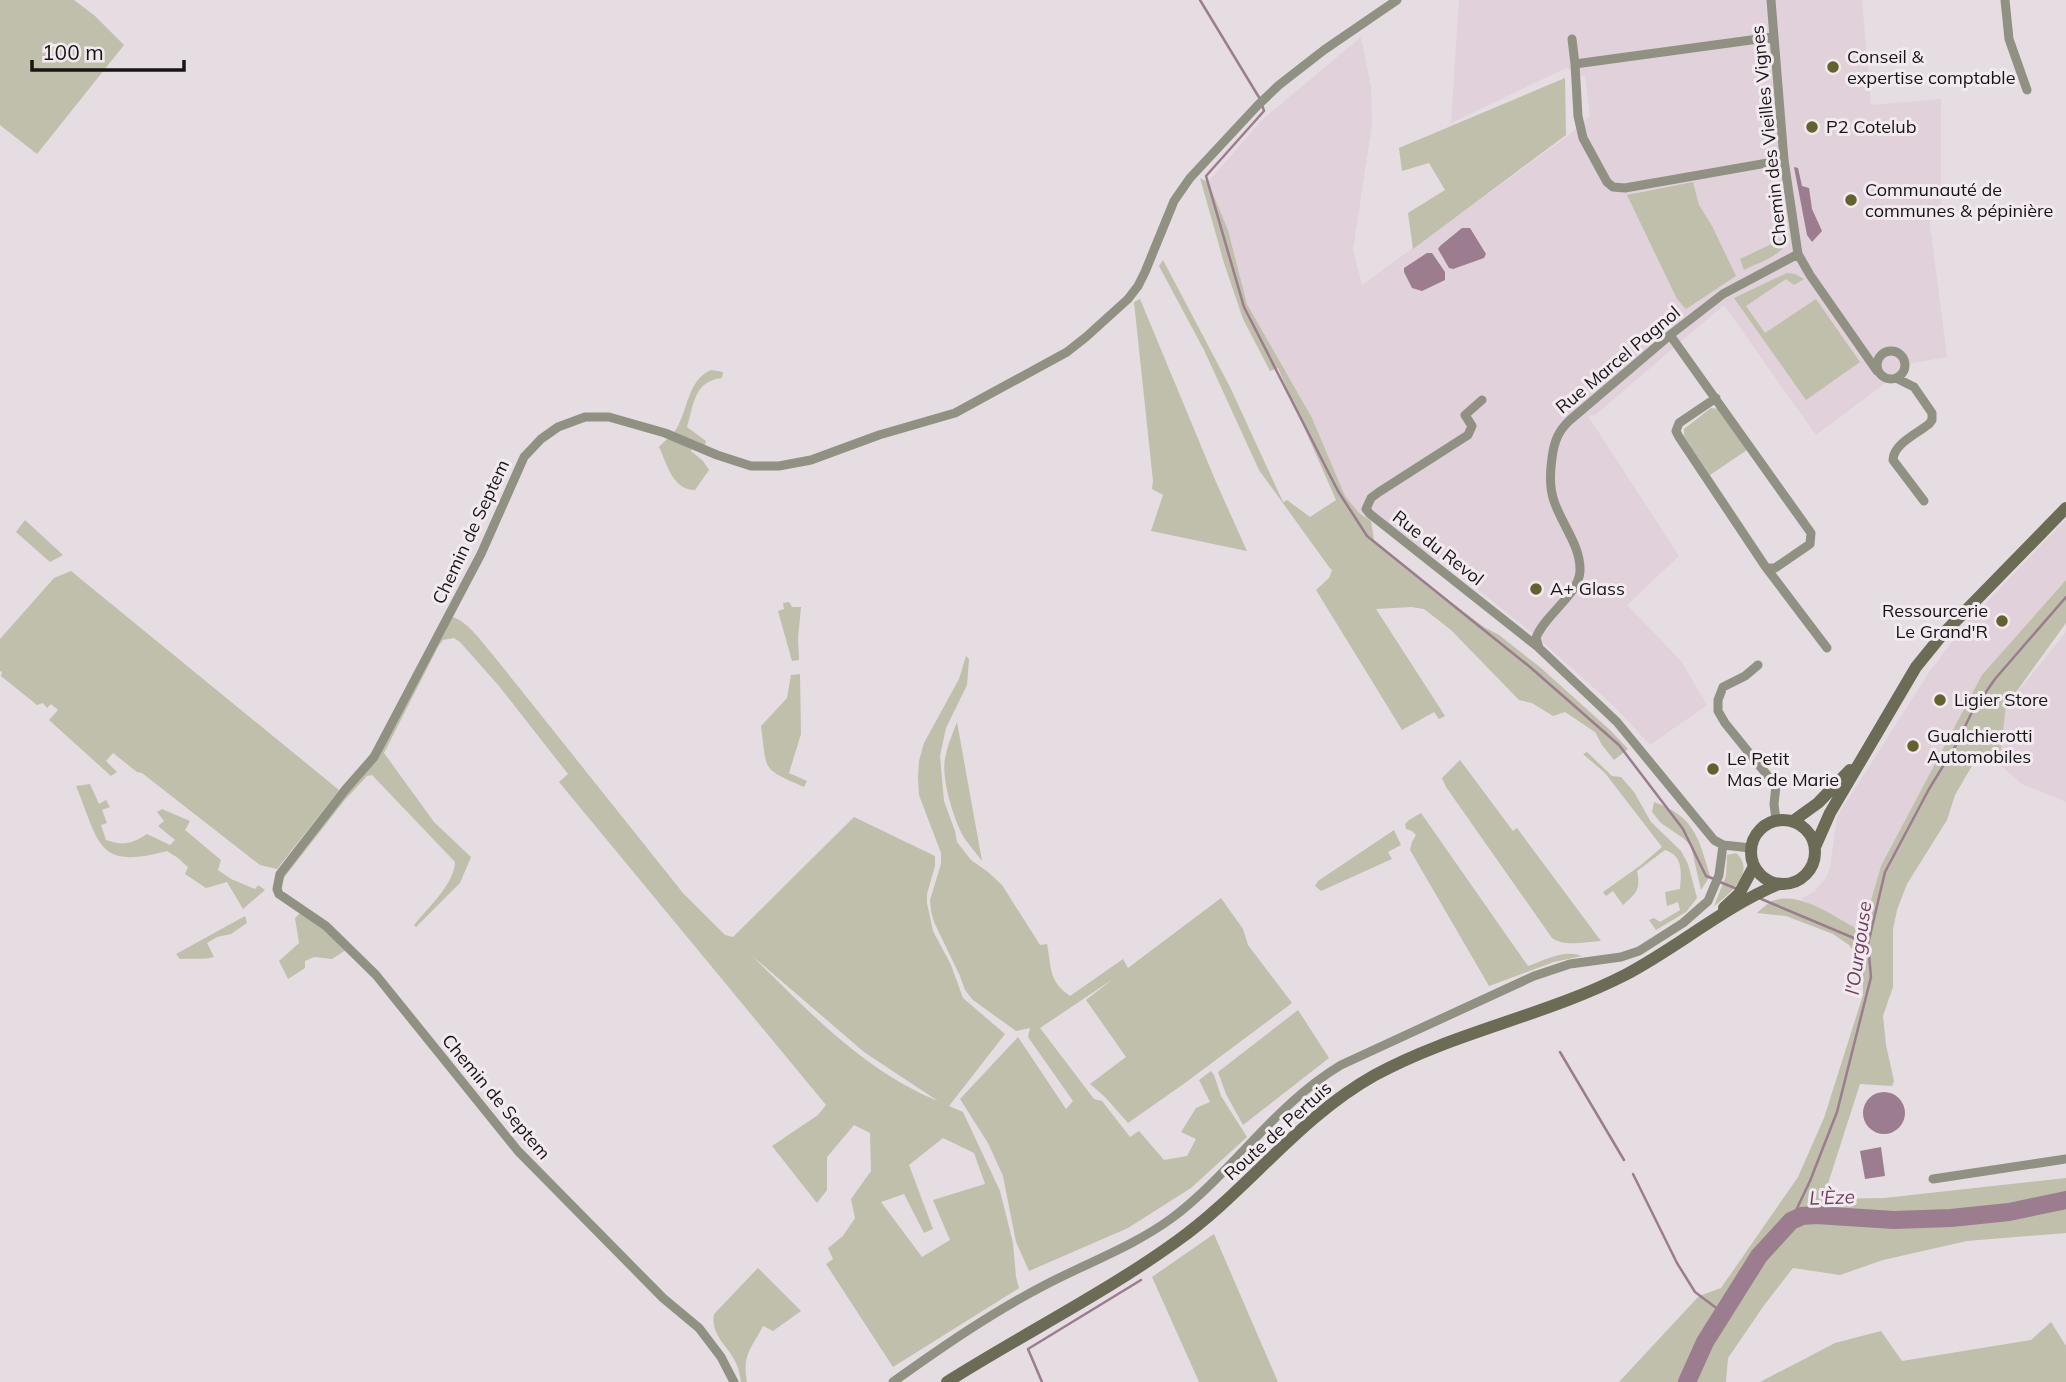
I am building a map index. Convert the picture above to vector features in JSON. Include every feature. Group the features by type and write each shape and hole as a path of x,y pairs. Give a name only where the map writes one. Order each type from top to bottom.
{"main road":[{"path":"1815,847 1808,831 1793,821 1776,820 1762,827 1751,848 1754,866 1760,875 1769,881 1789,884 1799,881 1807,874 1830,813 1907,679 1929,650 2066,508"},
{"path":"1793,821 1818,803 1864,755"},
{"name":"Route de Pertuis","path":"1707,924 1739,894 1754,866"},
{"name":"Route de Pertuis","path":"945,1382 1177,1242 1300,1129 1357,1086 1406,1060 1442,1045 1613,980 1779,884"}],"street":[{"name":"Chemin de Septem","path":"734,1382 729,1368 705,1335 663,1298 518,1151 376,975 326,926 279,894 277,888 280,874 374,757 481,554 524,457 541,439 558,427 585,417 609,417 665,433 751,466 779,466 811,460 879,435 955,413 1068,352 1122,305 1142,279 1174,201 1190,178 1279,85 1397,0"},
{"name":"Chemin des Vieilles Vignes","path":"1771,0 1784,160 1798,254 1877,371"},
{"path":"2005,0 2009,39 2027,90"},
{"path":"1575,64 1773,37"},
{"path":"1572,39 1581,130 1603,177 1613,187 1784,160"},
{"name":"Rue Marcel Pagnol","path":"1539,648 1536,640 1538,632 1576,585 1580,573 1576,551 1552,495 1550,473 1556,439 1570,420 1670,335 1723,295 1798,254"},
{"path":"1670,335 1812,536 1810,544 1775,568 1767,568"},
{"path":"1896,352 1903,359 1905,368 1896,378 1887,379 1877,371 1877,361 1882,354 1896,352"},
{"path":"1896,378 1914,387 1932,413 1929,424 1895,449 1892,456 1924,501"},
{"path":"1716,398 1679,423 1676,431 1767,568 1827,648"},
{"name":"Rue du Revol","path":"1482,400 1465,415 1472,426 1468,435 1371,498 1366,509 1539,648"},
{"path":"1539,648 1618,722 1714,841 1723,845 1751,848"},
{"path":"1758,665 1745,676 1723,687 1718,708 1724,723 1776,786 1776,820"},
{"path":"893,1382 995,1313 1147,1234 1172,1218 1291,1102 1341,1065 1534,976 1575,962 1630,955 1650,944 1682,923 1708,901 1719,875 1723,845"},
{"path":"1933,1179 2066,1160"}],"shaded area":[{"path":"1459,0 1862,0 1871,105 1941,99 1941,205 1928,209 1947,357 1912,363 1816,435 1724,305 1595,415 1588,416 1679,556 1627,605 1681,661 1707,705 1650,745 1616,708 1536,636 1446,564 1359,513 1345,496 1312,418 1247,303 1228,230 1208,182 1262,120 1361,37 1371,87 1372,124 1353,250 1362,285 1569,135 1590,116 1585,77 1566,68 1451,123"},
{"path":"1794,167 1798,168 1802,186 1809,188 1812,209 1822,231 1812,242 1807,235"},
{"path":"1462,228 1470,228 1486,254 1484,258 1449,268 1438,249"},
{"path":"1427,253 1432,253 1445,272 1445,280 1422,291 1412,288 1404,268"},
{"path":"2066,519 2066,580 1881,866 1862,931 1801,899 1815,891 1825,879 1830,868 1837,817 1928,674 1963,627"},
{"path":"2066,632 2066,802 2022,784 1999,764 2006,706"},
{"path":"1884,1092 1899,1098 1905,1113 1899,1128 1884,1134 1869,1128 1863,1113 1869,1098"},
{"path":"1881,1147 1885,1176 1865,1179 1860,1151"}],"green space":[{"path":"0,0 74,0 95,16 124,45 37,154 0,125"},
{"path":"1565,78 1566,135 1413,249 1408,213 1445,190 1429,163 1402,171 1399,148"},
{"path":"1200,178 1208,182 1228,230 1247,304 1312,418 1345,496 1359,513 1371,521 1374,540 1432,588 1541,668 1610,730 1628,749 1614,760 1595,732 1565,712 1553,716 1532,703 1519,700 1451,630 1424,609 1376,609 1445,716 1439,719 1434,712 1402,730 1316,590 1329,578 1332,570 1259,470 1204,350 1159,266 1163,260 1230,387 1283,502 1287,500 1310,517 1336,500 1278,368 1270,371 1243,319"},
{"path":"1693,182 1699,205 1736,276 1686,309 1677,299 1627,195"},
{"path":"1785,223 1785,246 1769,258 1744,270 1740,259 1782,239 1780,225"},
{"path":"1787,273 1804,279 1794,285 1786,279 1746,306 1765,333 1816,299 1860,362 1806,400 1734,298"},
{"path":"1140,299 1247,551 1151,531 1163,495 1152,489 1134,302"},
{"path":"711,370 723,372 722,378 713,380 700,389 687,427 706,441 705,445 693,442 691,451 709,470 695,490 687,489 671,475 659,447 678,426 698,380"},
{"path":"1711,408 1719,409 1747,450 1710,475 1684,436 1684,429"},
{"path":"25,520 63,555 50,562 16,532"},
{"path":"71,571 339,790 277,869 260,865 113,753 106,761 117,772 111,776 49,720 58,710 51,704 47,708 43,703 37,705 1,676 0,639 54,578"},
{"path":"2066,580 2066,623 2006,706 1999,764 1976,759 1955,795 1947,820 1907,884 1893,929 1893,987 1883,1016 1894,1081 1892,1086 1860,1084 1823,1199 1884,1198 2066,1178 2066,1233 1967,1241 1883,1260 1840,1275 1793,1268 1728,1358 1726,1382 1619,1382 1699,1296 1721,1288 1798,1177 1824,1118 1863,995 1863,973 1859,958 1849,945 1833,934 1786,916 1757,913 1770,902 1793,899 1817,907 1862,931 1881,866 1982,675"},
{"path":"789,602 792,607 801,607 799,660 792,661 778,611 784,609 783,603"},
{"path":"453,617 459,620 480,639 683,893 725,935 733,937 854,817 935,856 927,894 933,931 951,965 963,998 1005,1034 949,1106 963,1112 1000,1191 1013,1243 1019,1288 893,1367 826,1264 833,1259 828,1248 843,1236 855,1218 851,1199 871,1171 870,1133 854,1125 827,1157 827,1190 817,1203 772,1146 818,1115 826,1105 559,782 568,774 499,686 454,638 443,640 438,647 384,753 434,822 471,857 460,883 416,927 414,925 445,887 455,862 372,775 367,776 344,801 283,879 353,784","holes":["750,954 864,1052 938,1101 910,1088 860,1056","943,1138 974,1153 985,1184 933,1200 950,1240 922,1257 881,1202 904,1194 924,1233 933,1229 909,1165"]},
{"path":"966,656 969,659 967,685 946,728 940,756 944,801 957,842 971,860 1002,885 1040,945 1047,944 1052,973 1058,985 1070,996 1123,959 1128,968 1221,898 1243,929 1248,945 1292,1003 1128,1123 1090,1084 1126,1057 1086,1000 1113,979 1040,1028 1094,1099 1102,1101 1130,1137 1139,1131 1164,1160 1187,1156 1196,1139 1181,1132 1196,1108 1210,1102 1199,1080 1211,1071 1221,1096 1247,1137 1191,1188 1128,1228 1029,1271 1016,1242 1003,1176 988,1143 960,1099 1018,1037 1066,1109 1073,1101 1028,1037 1030,1028 1016,1031 973,1000 965,990 931,911 930,900 941,864 941,853 919,795 919,761 924,743 959,679"},
{"path":"800,674 801,734 789,773 807,781 804,787 780,776 769,767 761,726 787,698 791,675"},
{"path":"957,722 982,861 961,831 947,788 945,759"},
{"path":"1587,752 1612,776 1621,777 1634,792 1651,822 1681,851 1688,864 1697,898 1686,912 1656,930 1649,920 1654,918 1660,922 1680,910 1678,902 1667,906 1665,892 1680,889 1681,871 1678,861 1676,856 1665,850 1637,871 1636,891 1623,905 1613,891 1606,896 1603,892 1662,847 1605,773 1583,754"},
{"path":"1460,760 1513,831 1517,828 1601,941 1569,943 1552,938 1446,787 1442,778"},
{"path":"90,784 99,804 106,800 110,807 102,810 107,823 101,825 106,840 127,843 147,834 170,845 175,840 158,826 164,821 157,812 162,809 190,821 185,830 221,860 218,870 231,879 255,889 258,885 265,890 243,909 227,882 206,888 185,874 188,867 167,851 126,857 113,854 97,837 76,786"},
{"path":"1654,802 1678,814 1693,830 1710,876 1701,890 1691,846 1661,823 1652,812"},
{"path":"1421,813 1528,966 1561,955 1582,956 1554,962 1489,986 1410,850 1416,835 1406,829 1405,824"},
{"path":"1394,830 1401,845 1388,852 1392,859 1321,891 1315,886 1318,881"},
{"path":"1736,853 1744,867 1742,875 1727,896 1714,906 1726,876 1727,855"},
{"path":"301,912 346,950 332,959 314,957 305,961 305,968 288,979 279,961 299,943 295,918"},
{"path":"245,916 247,923 231,934 217,937 207,943 214,957 180,959 176,954"},
{"path":"1298,1010 1329,1058 1243,1125 1226,1094 1218,1072"},
{"path":"1214,1234 1278,1382 1199,1382 1152,1277"},
{"path":"758,1268 801,1311 773,1331 763,1326 747,1358 747,1382 741,1382 734,1358 717,1335 714,1314"},
{"path":"2051,1322 2066,1346 2066,1382 1760,1382 1835,1343 1881,1331 1902,1361 2031,1340"}],"waterway":[{"path":"1200,0 1260,99"},
{"path":"1262,105 1264,111 1206,176 1244,307 1338,491 1367,536 1530,667 1619,745 1683,829 1706,876 1714,879"},
{"name":"l'Ourgouse","path":"1791,1221 1837,1112 1871,977 1868,944 1885,872 1972,712 1995,679 2066,597"},
{"path":"1720,882 1737,889"},
{"path":"1759,898 1868,944"},
{"path":"1560,1052 1624,1160"},
{"path":"1633,1174 1677,1263 1695,1292 1723,1313"},
{"name":"L'Èze","path":"1687,1382 1705,1342 1759,1256 1791,1221 1802,1216 1816,1215 1894,1220 1951,1218 2009,1212 2066,1200"},
{"path":"1042,1382 1028,1349 1141,1280"}],"place":[{"name":"Conseil & expertise comptable","path":"1833,67"},
{"name":"P2 Cotelub","path":"1812,127"},
{"name":"Communauté de communes & pépinière","path":"1851,200"},
{"name":"A+ Glass","path":"1536,589"},
{"name":"Ressourcerie Le Grand'R","path":"2002,621"},
{"name":"Ligier Store","path":"1940,700"},
{"name":"Gualchierotti Automobiles","path":"1913,746"},
{"name":"Le Petit Mas de Marie","path":"1713,769"}]}
